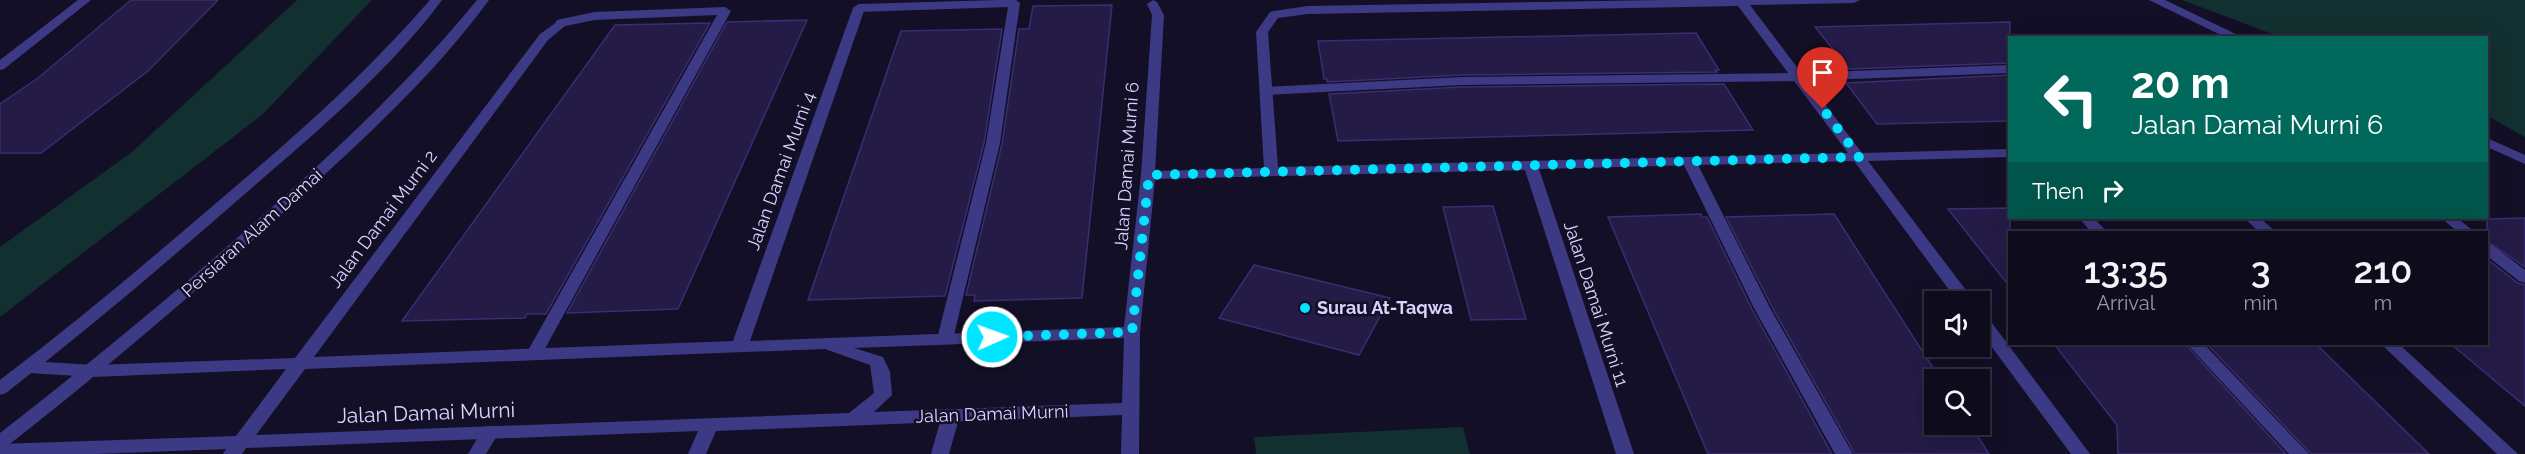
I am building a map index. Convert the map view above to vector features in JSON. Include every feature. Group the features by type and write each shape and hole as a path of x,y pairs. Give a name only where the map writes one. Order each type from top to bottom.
{"street":[{"path":"0,66 85,0"},
{"name":"Persiaran Alam Damai","path":"0,389 324,119 413,28 436,0"},
{"name":"Persiaran Alam Damai","path":"0,442 93,371 182,297 377,120 462,28 483,0"},
{"path":"1271,171 1262,32 1274,15 1308,10 1854,0"},
{"path":"2155,0 2234,36"},
{"path":"1741,2 1959,291"},
{"name":"Jalan Damai Murni 4","path":"739,346 859,8 1014,3 993,143 945,339"},
{"name":"Jalan Damai Murni 6","path":"1131,454 1132,332 1149,175 1158,15 1153,4"},
{"name":"Jalan Damai Murni 2","path":"236,448 544,38 561,23 594,16 725,11 534,354"},
{"path":"1267,91 1462,81 1799,77 2008,69"},
{"path":"2488,142 2525,160"},
{"path":"1149,175 2008,153"},
{"path":"1689,161 1762,308 1844,454"},
{"name":"Jalan Damai Murni 11","path":"1531,166 1625,454"},
{"path":"2087,219 2098,231"},
{"path":"2252,219 2267,231"},
{"path":"2449,219 2466,231"},
{"path":"2488,249 2525,278"},
{"path":"29,367 93,371 1132,332"},
{"path":"1990,332 2081,454"},
{"path":"820,344 877,361 881,372 883,395 854,419"},
{"path":"2196,345 2300,454"},
{"path":"2389,345 2509,454"},
{"name":"Jalan Damai Murni","path":"0,451 236,448 490,432 1131,409"},
{"path":"940,454 951,415"},
{"path":"698,454 710,424"},
{"path":"477,454 490,432"}],"green space":[{"path":"297,0 372,0 263,114 0,317 0,247 132,152"},
{"path":"2182,0 2525,0 2525,137 2488,117 2488,36 2277,36"},
{"path":"1463,427 1470,454 1256,454 1254,437"}],"building":[{"path":"131,0 218,0 148,71 41,153 0,153 0,104 38,78"},
{"path":"1112,5 1082,298 974,301 975,295 966,295 1002,144 1019,29 1029,29 1033,6"},
{"path":"807,20 678,309 567,313 727,22"},
{"path":"2010,22 2008,63 1849,69 1815,27"},
{"path":"710,23 546,314 527,314 525,318 402,321 615,25"},
{"path":"1002,29 984,143 945,296 808,300 901,31"},
{"path":"1696,33 1719,70 1715,70 1717,72 1462,75 1327,82 1327,79 1324,79 1318,41"},
{"path":"2008,75 2008,121 1877,124 1846,83"},
{"path":"1724,84 1753,130 1338,141 1329,94 1462,87"},
{"path":"1493,206 1526,319 1471,320 1443,207"},
{"path":"2008,208 2010,231 2008,231 2008,284 1948,209"},
{"path":"1701,214 1702,217 1707,217 1752,309 1832,454 1708,454 1608,217"},
{"path":"1834,214 1924,357 1934,369 1924,369 1924,435 1977,435 1989,454 1855,454 1772,307 1726,217"},
{"path":"2525,218 2525,267 2488,242 2488,219"},
{"path":"2488,260 2518,283 2525,285 2525,406 2452,345 2488,345"},
{"name":"Surau At-Taqwa","path":"1254,265 1390,298 1359,355 1219,318"},
{"path":"2055,345 2186,345 2286,454 2118,454 2117,425"},
{"path":"2208,345 2317,345 2429,454 2311,454"}],"place":[{"name":"Surau At-Taqwa","path":"1305,308"}],"route":[{"path":"992,337 1132,332 1149,175 1859,157 1823,109"}]}
